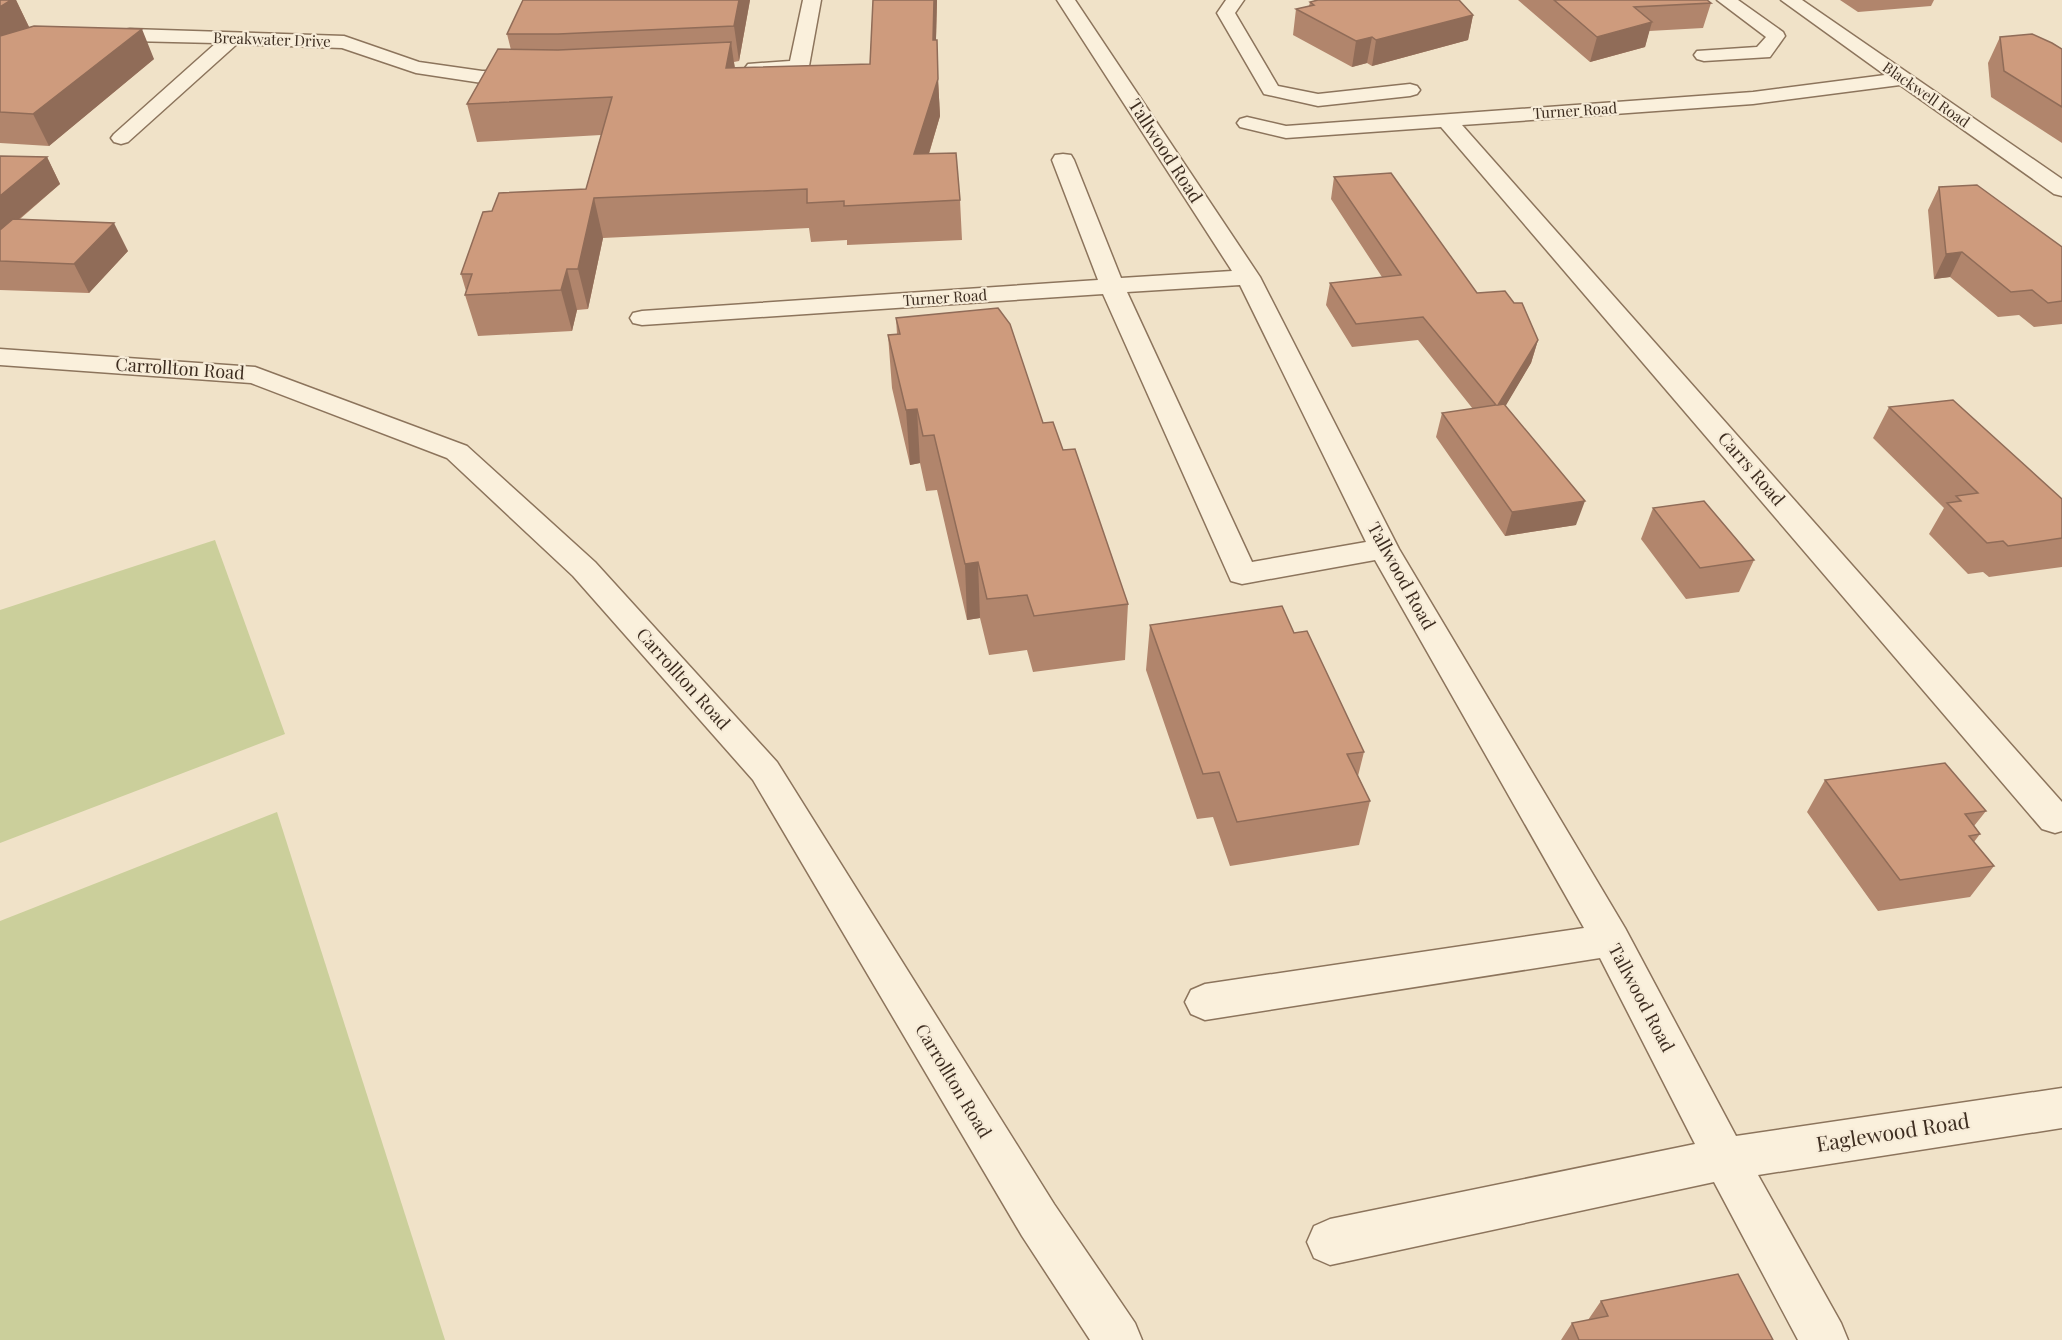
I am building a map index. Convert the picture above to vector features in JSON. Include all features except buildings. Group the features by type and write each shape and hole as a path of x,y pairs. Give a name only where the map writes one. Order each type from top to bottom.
{"street":[{"path":"741,69 799,66 812,0"},
{"name":"Tallwood Road","path":"1066,0 1248,277 1384,549 1611,940 1725,1159 1824,1340"},
{"path":"1235,0 1226,13 1271,90 1318,100 1410,90"},
{"path":"1704,55 1764,53 1776,36 1726,0"},
{"name":"Blackwell Road","path":"1790,0 2062,189"},
{"name":"Breakwater Drive","path":"86,41 130,35 344,42 416,67 482,77 542,77"},
{"path":"121,138 232,39"},
{"name":"Turner Road","path":"1247,123 1286,132 1752,98 1902,79"},
{"name":"Carrs Road","path":"1446,120 2055,819"},
{"path":"1063,160 1112,286 1242,574 1384,549"},
{"name":"Turner Road","path":"642,318 1248,277"},
{"name":"Carrollton Road","path":"0,357 255,375 457,452 584,569 765,771 1038,1220 1118,1340"},
{"path":"1205,1002 1611,940"},
{"name":"Eaglewood Road","path":"1330,1242 1725,1159 2062,1108"}],"green space":[{"path":"215,540 285,734 0,843 0,610"},
{"path":"277,812 445,1340 0,1340 0,921"}]}
